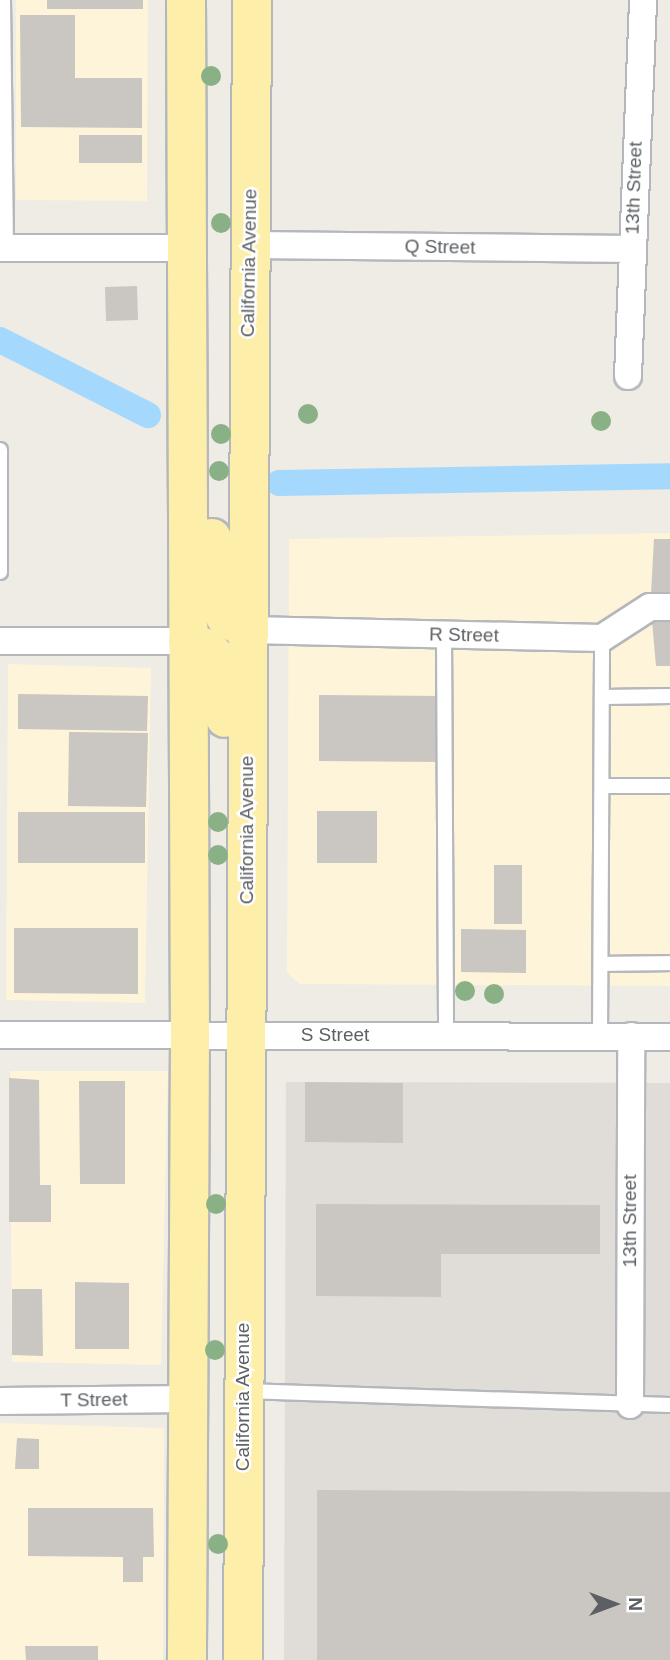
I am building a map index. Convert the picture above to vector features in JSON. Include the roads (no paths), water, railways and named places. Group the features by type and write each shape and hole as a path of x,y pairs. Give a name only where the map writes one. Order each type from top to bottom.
{"main road":[{"path":"186,0 190,1035 187,1660"},
{"name":"California Avenue","path":"243,1660 248,245 252,0"},
{"path":"188,503 206,517 213,541 215,592 226,618 248,630"},
{"path":"188,641 208,649 220,662 225,722 247,775"},
{"path":"188,1399 217,1409 223,1490 243,1526"}],"street":[{"name":"13th Street","path":"628,376 643,0"},
{"name":"Q Street","path":"248,245 632,249"},
{"path":"3,248 188,248"},
{"path":"602,638 650,607 670,607"},
{"name":"R Street","path":"248,630 602,638"},
{"path":"0,641 188,641"},
{"name":"S Street","path":"0,1035 670,1037"},
{"name":"13th Street","path":"630,1405 631,1036"},
{"name":"T Street","path":"0,1401 188,1399"}],"lane":[{"path":"3,0 3,248"},
{"path":"0,450 0,572"},
{"path":"444,635 446,1035"},
{"path":"600,1036 604,786 602,638"},
{"path":"604,697 670,696"},
{"path":"604,786 670,786"},
{"path":"602,964 670,963"},
{"path":"243,1391 670,1405"}],"waterway":[{"path":"0,340 148,415"},
{"path":"279,483 670,476"}]}
